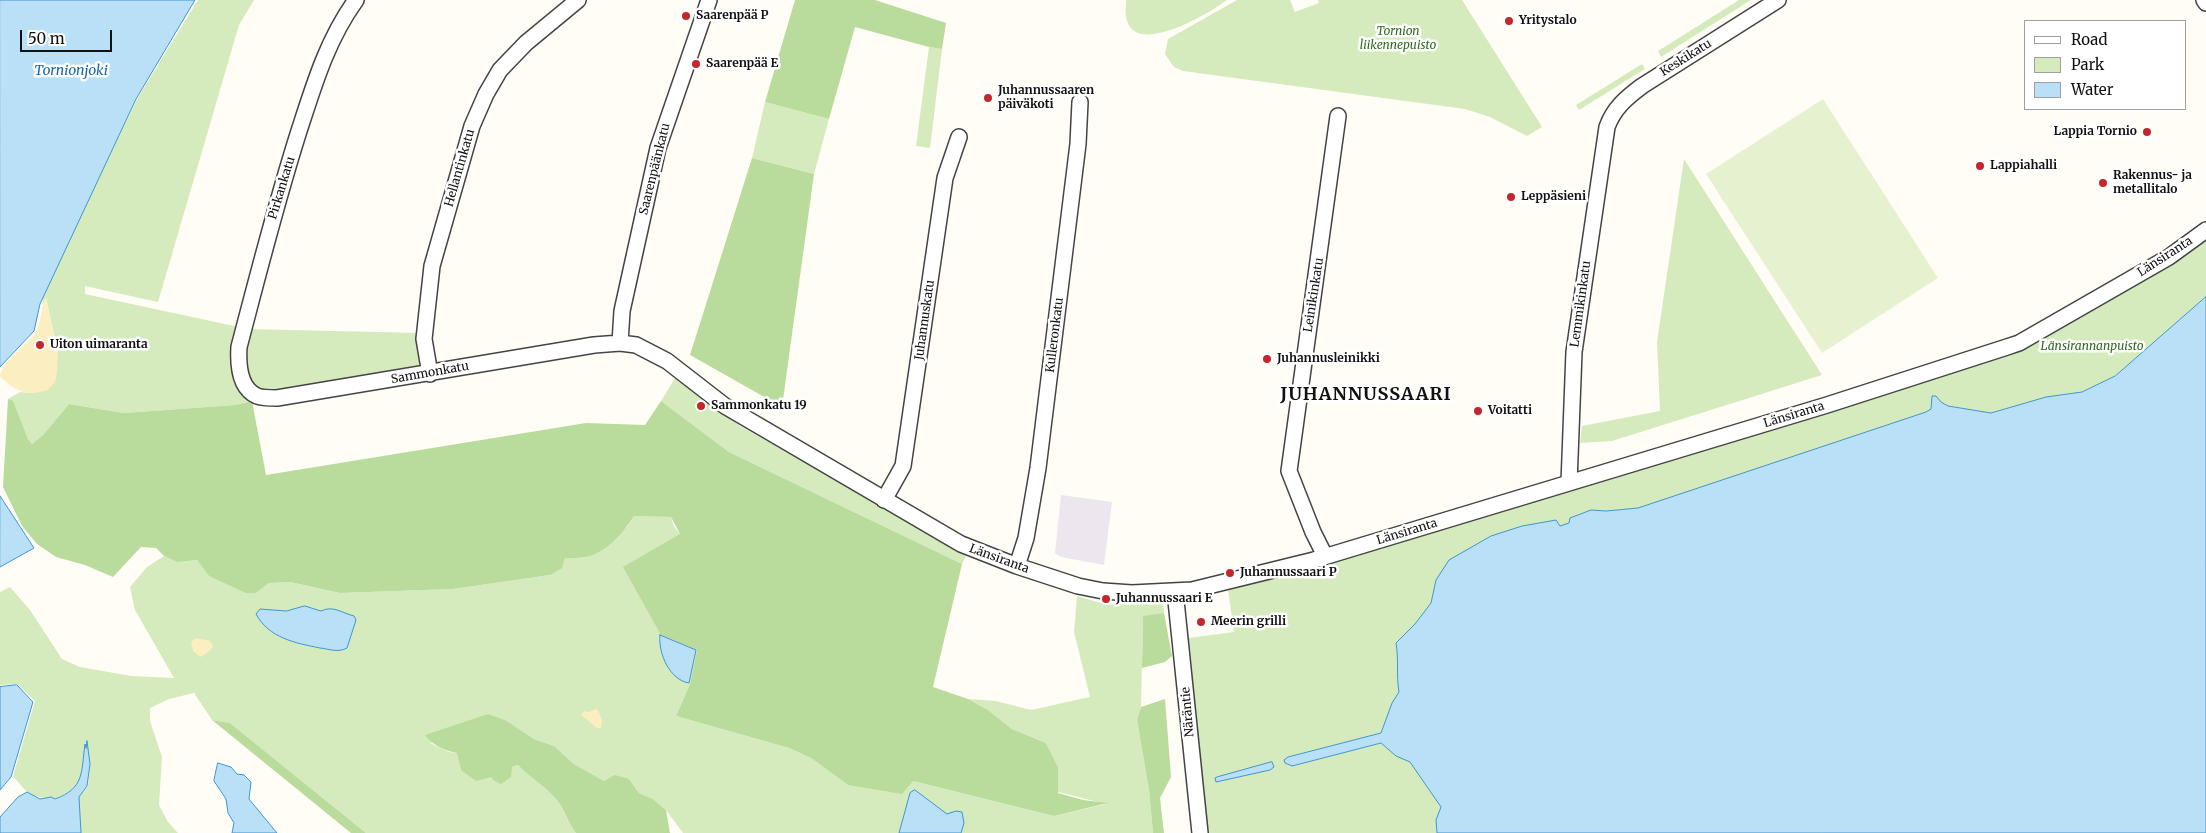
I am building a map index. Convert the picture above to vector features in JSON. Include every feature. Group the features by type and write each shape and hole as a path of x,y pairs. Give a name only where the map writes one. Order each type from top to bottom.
{"street":[{"name":"Pirkankatu","path":"245,384 238,366 239,347 276,202 321,63 343,18 356,0"},
{"name":"Hellantinkatu","path":"430,374 424,339 432,266 472,126 486,94 500,70 526,43 578,0"},
{"name":"Saarenpäänkatu","path":"620,343 622,311 658,148 709,0"},
{"name":"Keskikatu","path":"1607,127 1612,113 1622,101 1642,86 1778,0"},
{"name":"Kulleronkatu","path":"1017,566 1026,538 1038,468 1078,144 1080,102"},
{"name":"Leinikinkatu","path":"1325,556 1313,532 1289,471 1338,116"},
{"name":"Lemmikinkatu","path":"1569,483 1574,352 1607,127"},
{"name":"Juhannuskatu","path":"884,500 904,466 945,178 959,137"},
{"name":"Länsiranta","path":"620,343 636,345 667,361 724,406 960,544 1017,566 1078,586 1103,591 1132,593 1176,591 1227,582 1325,556 1827,405 2019,343 2169,257 2206,230"},
{"name":"Sammonkatu","path":"245,384 257,396 277,398 430,374 594,345 620,343"},
{"name":"Näräntie","path":"1176,591 1200,833"}],"shaded area":[{"path":"1061,495 1112,502 1104,565 1061,557 1055,553"}],"green space":[{"path":"198,0 254,0 239,25 158,302 85,286 85,294 248,329 420,333 424,370 278,394 235,405 124,413 69,404 43,435 32,444 28,439 13,402 8,399 20,392 29,393 58,352 46,298 42,306 44,291 137,99"},
{"path":"795,0 875,0 946,23 942,49 855,27 829,119 765,102"},
{"path":"1126,0 1227,0 1205,14 1172,29 1156,34 1142,34 1131,28 1126,16"},
{"name":"Tornion liikennepuisto","path":"1237,0 1290,0 1295,12 1319,3 1318,0 1462,0 1542,127 1527,136 1490,117 1465,109 1183,71 1174,67 1165,54 1168,39"},
{"path":"1739,0 1751,0 1661,57 1658,51"},
{"path":"929,47 942,49 930,148 916,146"},
{"path":"1642,64 1645,69 1579,110 1576,105"},
{"path":"1823,99 1938,278 1822,353 1706,174"},
{"path":"765,102 829,119 814,174 752,158"},
{"path":"752,158 814,174 782,407 690,355"},
{"path":"1684,159 1822,375 1612,441 1580,443 1582,426 1660,411 1657,342"},
{"name":"Länsirannanpuisto","path":"2206,237 2206,297 2115,376 2082,392 2046,397 1991,413 1948,406 1936,396 1932,396 1931,409 1926,412 1638,508 1606,511 1591,510 1564,526 1491,536 1471,549 1436,580 1431,603 1415,624 1396,643 1399,692 1392,703 1381,733 1288,757 1292,766 1381,743 1396,756 1410,761 1441,807 1436,820 1437,833 1201,833 1188,638 1234,632 1228,589 1569,490 2019,346"},
{"path":"675,378 740,426 967,554 962,564 729,452 661,401"},
{"path":"8,399 13,401 28,439 32,444 43,435 69,404 124,413 235,405 252,401 266,475 586,423 645,425 661,401 729,452 962,564 933,687 968,699 988,710 1012,729 1046,743 1058,767 1058,793 1083,800 1108,803 1054,816 913,781 902,794 848,785 811,758 789,748 676,716 690,684 697,650 661,635 623,567 680,534 671,517 634,516 625,529 600,552 583,557 565,558 562,568 550,575 453,589 340,593 290,582 269,583 256,593 246,593 209,576 197,560 177,562 164,556 156,548 141,547 113,577 85,565 56,557 37,544 22,526 3,487"},
{"path":"634,516 671,517 674,526 680,534 661,635 697,650 690,684 676,716 789,748 811,758 848,785 913,781 1054,816 1106,804 1058,792 1058,767 1046,743 1012,729 988,710 968,699 996,701 1031,710 1090,697 1074,632 1077,596 1107,605 1163,599 1164,613 1143,617 1141,707 1137,720 1149,790 1153,833 683,833 666,810 653,799 639,793 629,779 604,781 574,764 554,746 534,739 507,721 430,743 449,752 458,753 461,770 492,777 496,782 512,767 518,765 556,799 576,833 366,833 230,723 212,720 194,693 169,699 150,708 150,721 162,757 159,805 168,822 178,833 81,833 79,797 88,786 90,764 87,743 80,777 71,790 64,795 54,799 51,797 38,797 25,790 13,776 35,701 17,684 0,685 0,592 10,587 30,610 62,659 80,667 131,676 174,678 135,610 130,587 147,567 164,556 177,562 197,560 209,576 256,593 269,583 290,582 340,593 453,589 550,575 565,558 586,557 627,527"},
{"path":"1164,613 1172,656 1165,662 1142,668 1143,616"},
{"path":"1165,699 1171,777 1160,798 1164,833 1153,833 1149,790 1137,720 1141,707"},
{"path":"488,714 507,721 534,739 554,746 574,764 604,781 615,775 629,779 639,793 653,799 666,810 670,833 576,833 556,799 518,765 512,767 511,777 501,784 491,777 476,781 461,770 457,753 439,747 425,735"},
{"path":"212,720 230,723 366,833 351,833"}],"sand":[{"name":"Uiton uimaranta","path":"46,298 58,352 55,382 48,390 33,393 22,392 0,377 1,372 8,361 37,331"},
{"path":"196,638 211,642 213,647 200,657 193,651 191,642"},
{"path":"595,709 598,710 602,720 601,728 597,728 581,715 584,711 589,712"}],"water":[{"name":"Tornionjoki","path":"0,0 195,0 136,99 40,304 34,331 0,367"},
{"path":"2206,297 2206,833 1437,833 1436,820 1441,807 1410,762 1396,756 1381,743 1292,766 1285,763 1284,760 1288,757 1381,733 1392,703 1399,692 1396,643 1415,624 1431,603 1436,580 1449,560 1491,536 1522,526 1556,520 1560,526 1569,523 1570,518 1591,510 1606,511 1638,508 1926,412 1931,409 1932,396 1936,396 1948,406 1991,413 2046,397 2082,392 2115,376"},
{"path":"0,496 34,548 0,567"},
{"path":"305,606 321,611 334,609 354,616 356,620 347,648 333,650 292,641 268,629 256,614 260,609 286,611"},
{"path":"660,635 696,650 689,683 682,681 671,672 663,658"},
{"path":"17,685 33,702 11,777 0,790 0,687"},
{"path":"87,741 90,764 87,786 79,797 81,833 0,833 0,817 18,797 27,792 40,799 51,797 55,799 72,790 80,778"},
{"path":"1272,762 1274,767 1270,770 1216,782 1215,778 1217,777"},
{"path":"218,763 231,767 237,774 244,775 251,782 249,799 277,833 232,833 234,823 228,813 226,799 214,781"},
{"path":"915,790 947,814 956,811 962,812 964,823 961,833 899,833 910,793"}],"place":[{"name":"Saarenpää P","path":"686,16"},
{"name":"Yritystalo","path":"1509,21"},
{"name":"Saarenpää E","path":"696,64"},
{"name":"Juhannussaaren päiväkoti","path":"988,98"},
{"name":"Lappia Tornio","path":"2147,132"},
{"name":"Lappiahalli","path":"1980,166"},
{"name":"Rakennus- ja metallitalo","path":"2103,183"},
{"name":"Leppäsieni","path":"1511,197"},
{"name":"Uiton uimaranta","path":"40,345"},
{"name":"Juhannusleinikki","path":"1267,359"},
{"name":"Sammonkatu 19","path":"701,406"},
{"name":"Voitatti","path":"1478,411"},
{"name":"Juhannussaari P","path":"1230,573"},
{"name":"Juhannussaari E","path":"1106,599"},
{"name":"Meerin grilli","path":"1201,622"}],"district":[{"name":"JUHANNUSSAARI","path":"1366,395"}]}
